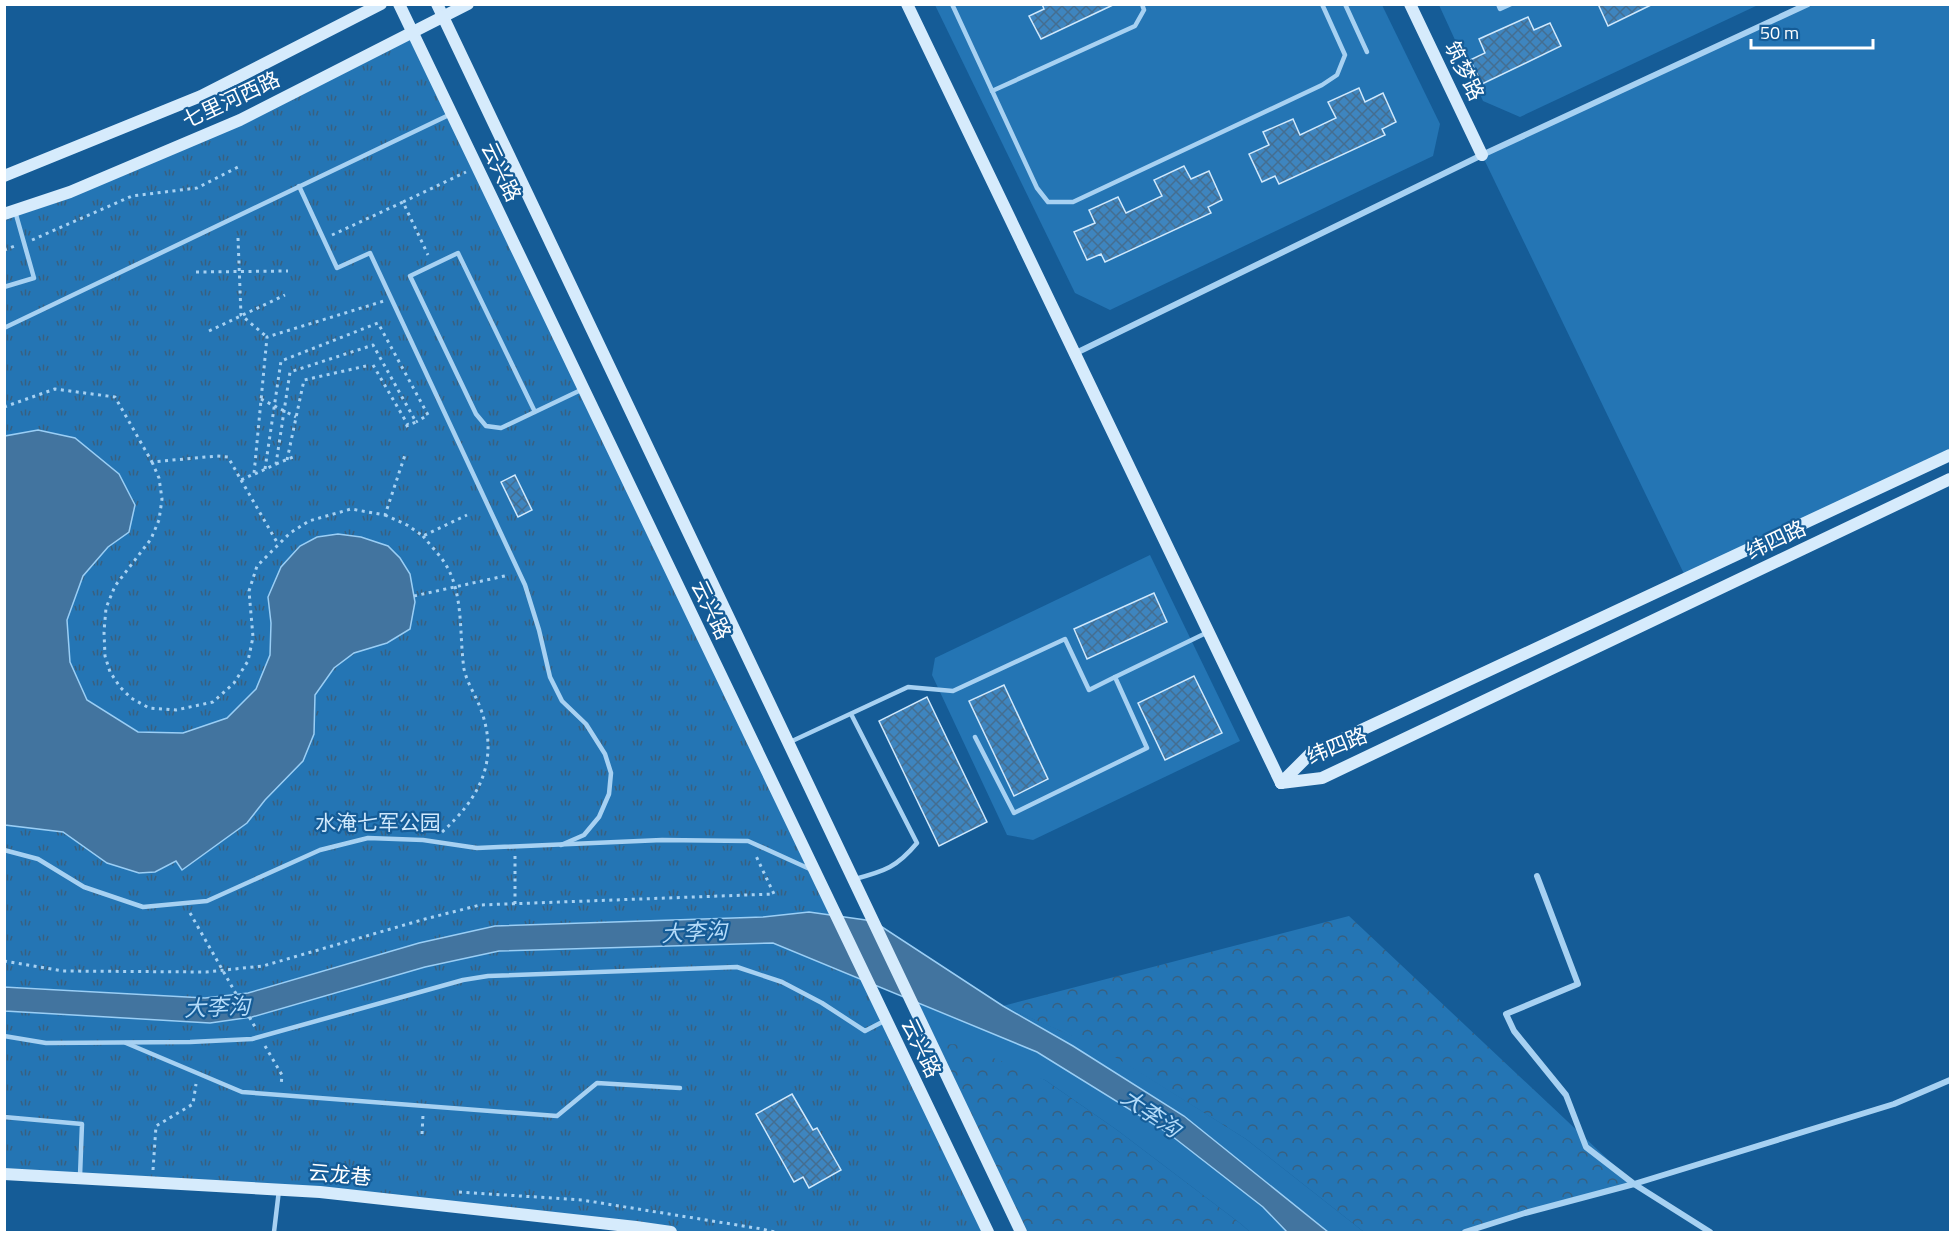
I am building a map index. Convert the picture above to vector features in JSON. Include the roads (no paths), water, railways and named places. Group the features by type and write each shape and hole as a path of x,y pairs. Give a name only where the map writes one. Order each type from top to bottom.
{"street":[{"name":"七里河西路","path":"4,176 201,96 381,4"},
{"name":"云兴路","path":"399,4 988,1233"},
{"name":"云兴路","path":"437,4 1021,1233"},
{"name":"七里河西路","path":"10,213 70,192 240,120 468,4"},
{"path":"907,4 1281,783"},
{"name":"筑梦路","path":"1410,4 1482,155"},
{"path":"1076,353 1482,155 1808,4"},
{"name":"纬四路","path":"1281,783 1310,754 1950,455"},
{"name":"纬四路","path":"1281,783 1322,778 1950,478"},
{"path":"1537,876 1578,984 1506,1014 1514,1031 1566,1095 1586,1148 1634,1184 1710,1233"},
{"path":"1465,1233 1525,1213 1634,1184 1894,1104 1950,1080"},
{"name":"云龙巷","path":"4,1174 331,1193 664,1232"}],"lane":[{"path":"952,4 1036,188 1048,202 1073,202 1322,85 1337,75 1345,55 1322,4"},
{"path":"992,91 1135,26 1144,9 1142,4"},
{"path":"1345,4 1367,52"},
{"path":"1498,4 1500,9 1511,4"},
{"path":"4,328 451,114"},
{"path":"299,186 338,268 370,253 519,573 539,630 550,677 562,701 586,724 605,754 611,773 609,794 599,817 584,834 558,846"},
{"path":"4,287 34,278 25,243 10,213"},
{"path":"535,412 458,254 410,276 476,414 486,426 501,428 535,412 583,389"},
{"path":"788,743 908,687 953,692 1065,639 1089,690 1209,632"},
{"path":"975,737 1014,813 1147,748 1115,677"},
{"path":"851,714 917,843 902,861 881,872 853,879"},
{"path":"4,850 38,859 84,887 143,907 207,901 320,850 368,838 432,841 477,848 662,840 748,841 814,872"},
{"path":"4,1036 46,1043 252,1039 464,980 488,976 737,967 782,982 822,1003 865,1031 883,1015"},
{"path":"123,1042 242,1092 557,1116 597,1083 680,1088"},
{"path":"4,1118 82,1124 80,1178"},
{"path":"274,1233 279,1190"}],"water":[{"path":"38,430 75,438 119,474 135,505 129,532 108,547 83,576 67,620 70,662 87,700 138,732 183,733 227,718 256,689 270,655 271,623 268,597 281,567 300,546 317,537 338,534 361,537 388,546 400,558 410,574 415,602 410,629 387,643 354,653 334,668 315,695 314,734 303,761 265,800 247,823 182,870 176,861 155,872 139,873 107,863 63,832 5,825 5,436"},
{"name":"大李沟","path":"809,912 873,921 1003,1006 1073,1046 1184,1116 1328,1232 1287,1232 1263,1207 1168,1133 1037,1052 773,943 499,951 425,967 252,1017 210,1023 5,1011 4,987 205,998 248,993 419,943 495,926 763,917"}],"park label":[{"name":"水淹七军公园","path":"378,823"}]}
